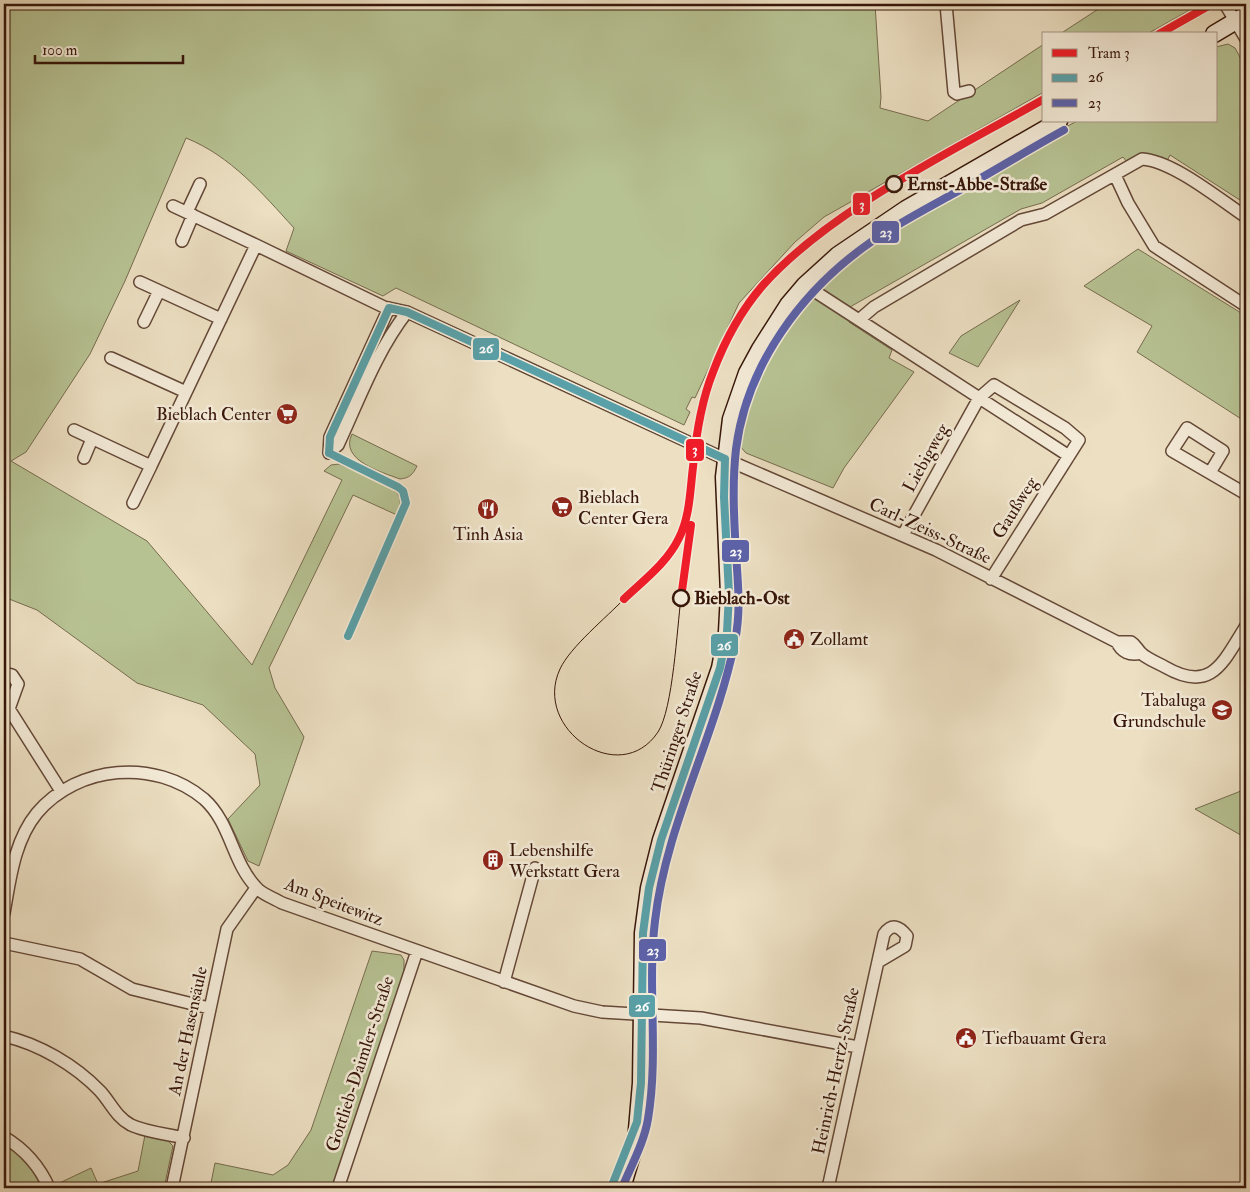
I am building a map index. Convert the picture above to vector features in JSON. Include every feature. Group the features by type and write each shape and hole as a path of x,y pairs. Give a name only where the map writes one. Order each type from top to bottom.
{"main road":[{"path":"1217,32 1241,18"},
{"name":"Thüringer Straße","path":"622,1188 633,1158 642,1083 643,933 649,888 661,840 720,668 727,632 729,594 724,497 725,459 731,419 747,373 774,324 805,284 857,240 906,209 1057,122"},
{"name":"Thüringer Straße","path":"611,1188 637,1122"}],"street":[{"path":"946,4 954,92 958,94 969,91"},
{"path":"1225,4 1241,18 1246,39"},
{"path":"860,319 874,307 1021,220 1045,214 1115,175 1131,163 1142,160 1152,160 1169,167 1246,217"},
{"path":"1115,175 1128,204 1154,246 1246,306"},
{"path":"182,241 200,184"},
{"name":"Carl-Zeiss-Straße","path":"173,206 389,308 407,312 725,459 903,535 1117,642 1119,648 1126,652 1134,655 1141,653 1179,675 1193,679 1206,675 1222,664 1246,626"},
{"path":"133,504 256,245"},
{"path":"140,282 221,319"},
{"path":"805,284 1069,456 1079,440 1065,428 994,385 980,398"},
{"path":"144,322 159,291"},
{"path":"389,308 330,437 329,453 338,445 376,361 395,327 407,312"},
{"path":"111,358 186,392"},
{"name":"Liebigweg","path":"903,535 980,398"},
{"path":"74,430 151,466"},
{"path":"84,458 92,439"},
{"name":"Gaußweg","path":"991,579 1069,456"},
{"path":"1210,471 1246,494"},
{"path":"4,673 12,674 18,684 6,705 61,791"},
{"name":"Am Speitewitz","path":"4,914 12,865 23,835 36,814 61,791 85,779 113,771 162,775 187,788 215,811 256,888 282,903 588,1010 710,1019 858,1048"},
{"path":"504,982 535,868"},
{"name":"An der Hasensäule","path":"172,1188 227,929 256,888"},
{"path":"4,944 80,959 132,990 209,1008"},
{"name":"Gottlieb-Daimler-Straße","path":"338,1188 417,951"},
{"name":"Heinrich-Hertz-Straße","path":"828,1188 878,962"},
{"path":"4,1036 23,1040 65,1063 100,1091 118,1115 132,1125 184,1138"},
{"path":"4,1137 22,1149 32,1160 49,1188"}],"green space":[{"path":"4,4 875,4 881,97 880,108 928,121 1042,45 1042,93 824,217 795,242 739,303 695,398 692,397 686,409 690,412 684,425 396,288 383,296 286,251 294,228 258,189 232,165 186,138 125,281 90,354 26,452 11,461 147,541 252,665 342,480 324,471 331,465 339,464 381,482 399,496 400,503 397,515 353,495 269,668 275,688 304,737 259,866 248,861 228,819 260,785 255,754 203,705 137,683 37,610 4,597"},
{"path":"1106,4 1196,4 1197,6 1151,32 1063,32"},
{"path":"1228,44 1235,48 1246,68 1246,204 1170,155 1167,161 1144,154 1127,162 1123,157 1042,203 1021,209 850,307 849,322 892,350 889,358 914,372 844,468 833,488 746,453 738,444 747,406 754,387 770,350 780,333 803,301 813,299 824,285 825,276 862,245 1005,160 1075,122 1218,122 1218,46"},
{"path":"1138,249 1246,316 1246,422 1137,352 1152,326 1084,286"},
{"path":"1020,300 978,367 949,353 961,336"},
{"path":"352,434 417,466 411,475 400,479 373,469 356,458 351,451"},
{"path":"1246,789 1246,838 1195,809"},
{"path":"372,951 401,955 404,960 404,973 332,1188 210,1188 215,1163 273,1175 288,1165 311,1130"},
{"path":"145,1135 167,1140 173,1146 164,1188 49,1188 91,1168 98,1184 138,1171"},
{"path":"4,1143 25,1160 44,1188 4,1188"}],"tram line":[{"name":"3","path":"1163,32 1212,4"},
{"name":"3","path":"624,599 662,563 674,547 683,530 690,494 697,431 709,383 723,348 735,325 748,304 764,284 792,256 824,230 859,206 934,160 1042,100"},
{"name":"3","path":"681,598 691,525"},
{"path":"624,599 580,642 565,660 560,669 555,691 558,712 569,730 584,744 603,753 623,755 642,748 658,732 663,721 671,687 681,598"}],"transit line":[{"name":"23","path":"622,1188 640,1146 648,1119 653,1069 653,945 661,885 680,815 727,676 737,630 738,598 734,515 735,462 742,418 752,388 765,359 801,306 846,261 901,223 1064,130"},
{"name":"26","path":"329,453 330,437 389,308 407,312 725,459"},
{"name":"26","path":"329,453 398,487 403,491 406,503 348,636"},
{"name":"26","path":"611,1188 637,1122 641,1083 643,933 649,888 661,840 720,668 727,632 729,594 724,497 725,459"}],"place":[{"name":"Ernst-Abbe-Straße","path":"894,184"},
{"name":"Bieblach Center","path":"287,414"},
{"name":"Bieblach Center Gera","path":"562,507"},
{"name":"Tinh Asia","path":"488,509"},
{"name":"Bieblach-Ost","path":"681,598"},
{"name":"Zollamt","path":"794,639"},
{"name":"Tabaluga Grundschule","path":"1222,710"},
{"name":"Lebenshilfe Werkstatt Gera","path":"493,860"},
{"name":"Tiefbauamt Gera","path":"966,1038"}]}
